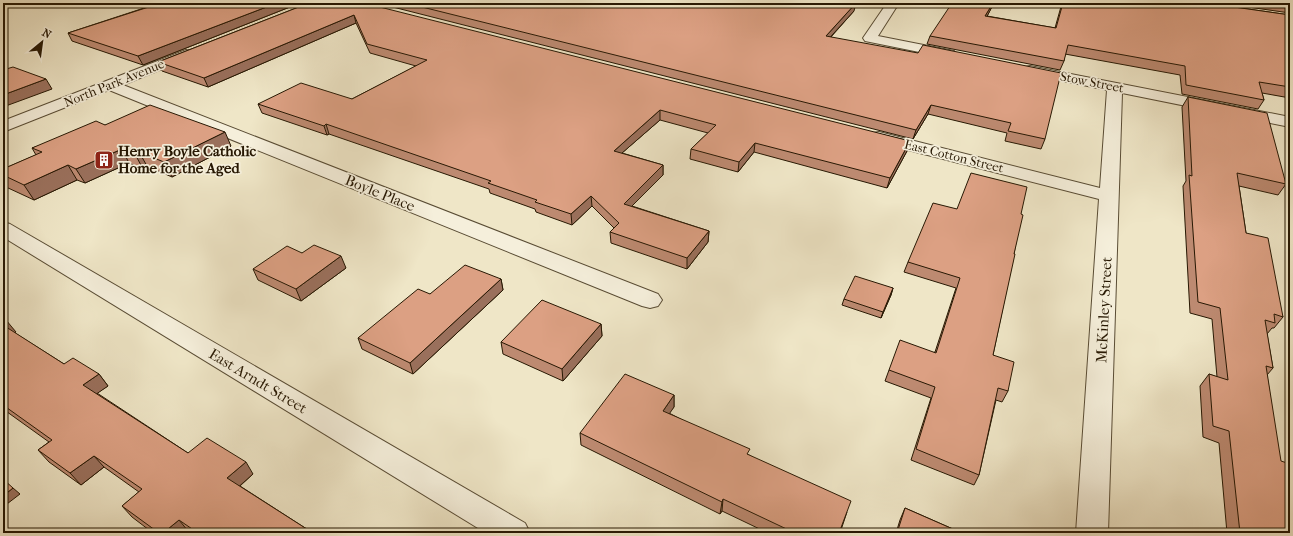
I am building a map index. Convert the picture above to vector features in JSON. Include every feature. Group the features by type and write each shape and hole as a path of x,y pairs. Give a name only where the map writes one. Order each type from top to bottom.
{"street":[{"path":"893,3 870,38 962,57"},
{"name":"North Park Avenue","path":"3,128 198,50"},
{"name":"Stow Street","path":"1016,67 1290,122"},
{"name":"Boyle Place","path":"110,85 650,300"},
{"name":"McKinley Street","path":"1092,533 1115,87"},
{"name":"East Cotton Street","path":"864,133 1110,196"},
{"name":"East Arndt Street","path":"3,228 514,533"}],"building":[{"path":"156,3 277,3 138,56 68,33 158,4"},
{"path":"309,3 364,3 910,141 890,178 755,143 739,162 691,149 716,125 660,110 614,151 663,165 624,204 709,231 687,258 610,232 619,223 591,196 571,214 535,202 537,200 488,183 491,181 326,124 324,126 258,104 301,83 352,99 427,60 367,44 354,15 204,78 158,62"},
{"path":"406,3 856,3 826,36 918,53 923,45 1061,73 1045,139 1008,131 1011,123 931,105 916,130"},
{"path":"952,3 993,3 985,16 1056,28 1063,3 1206,3 1290,15 1290,87 1259,82 1264,100 1186,85 1185,66 1068,45 1064,61 930,36"},
{"path":"1278,3 1290,3 1290,5"},
{"path":"13,67 46,79 3,95 3,70"},
{"path":"1188,97 1267,113 1286,184 1237,173 1246,233 1268,238 1283,317 1274,314 1275,323 1265,320 1273,368 1266,366 1281,461 1290,464 1290,533 1240,533 1229,431 1213,426 1209,374 1228,380 1220,308 1198,302 1189,175 1192,176"},
{"path":"150,105 225,132 164,162 139,152 135,154 122,149 76,169 68,165 24,185 3,175 3,169 42,152 32,148 96,121 105,125"},
{"path":"971,173 1027,187 1021,214 1023,215 993,355 1014,362 1008,391 998,388 979,475 916,449 935,387 889,370 900,340 936,353 960,278 908,262 933,203 957,209"},
{"path":"314,245 341,256 296,289 253,269 287,246 302,253"},
{"path":"465,265 501,279 410,363 358,338 418,289 430,294"},
{"path":"855,276 893,288 883,312 844,299"},
{"path":"542,300 601,324 562,369 501,342"},
{"path":"3,325 64,364 73,358 99,374 83,385 188,453 207,438 246,462 227,478 313,533 198,533 179,520 163,533 159,533 122,506 142,489 94,456 70,473 38,450 52,440 3,405"},
{"path":"625,374 674,395 663,411 750,449 747,454 851,501 839,533 795,533 723,499 722,502 580,433"},
{"path":"3,479 13,488 3,496"},
{"path":"905,508 962,533 897,533"}],"place":[{"name":"Henry Boyle Catholic Home for the Aged","path":"104,160"}]}
